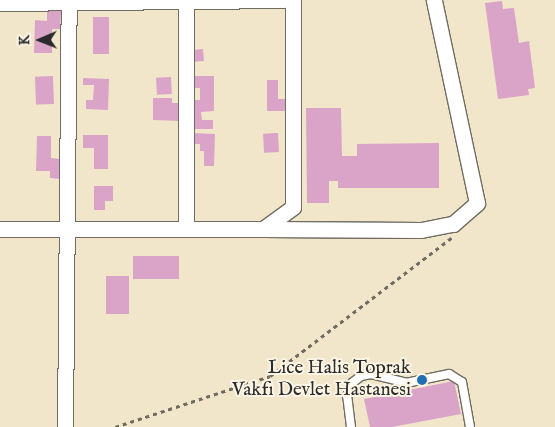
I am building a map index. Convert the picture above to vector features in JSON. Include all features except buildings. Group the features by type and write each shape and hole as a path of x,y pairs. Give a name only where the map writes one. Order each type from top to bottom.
{"street":[{"path":"186,0 186,229"},
{"path":"0,3 284,0"},
{"path":"263,229 293,207 293,0"},
{"path":"0,229 421,230 453,224 477,203 434,0"},
{"path":"65,427 69,1"}],"lane":[{"path":"351,427 346,403 349,390 356,379 371,374 406,383 449,374 457,376 463,386 470,427"}],"path":[{"path":"115,427 270,376 451,239 453,224"}],"place":[{"name":"Lice Halis Toprak Vakfı Devlet Hastanesi","path":"422,380"}]}
